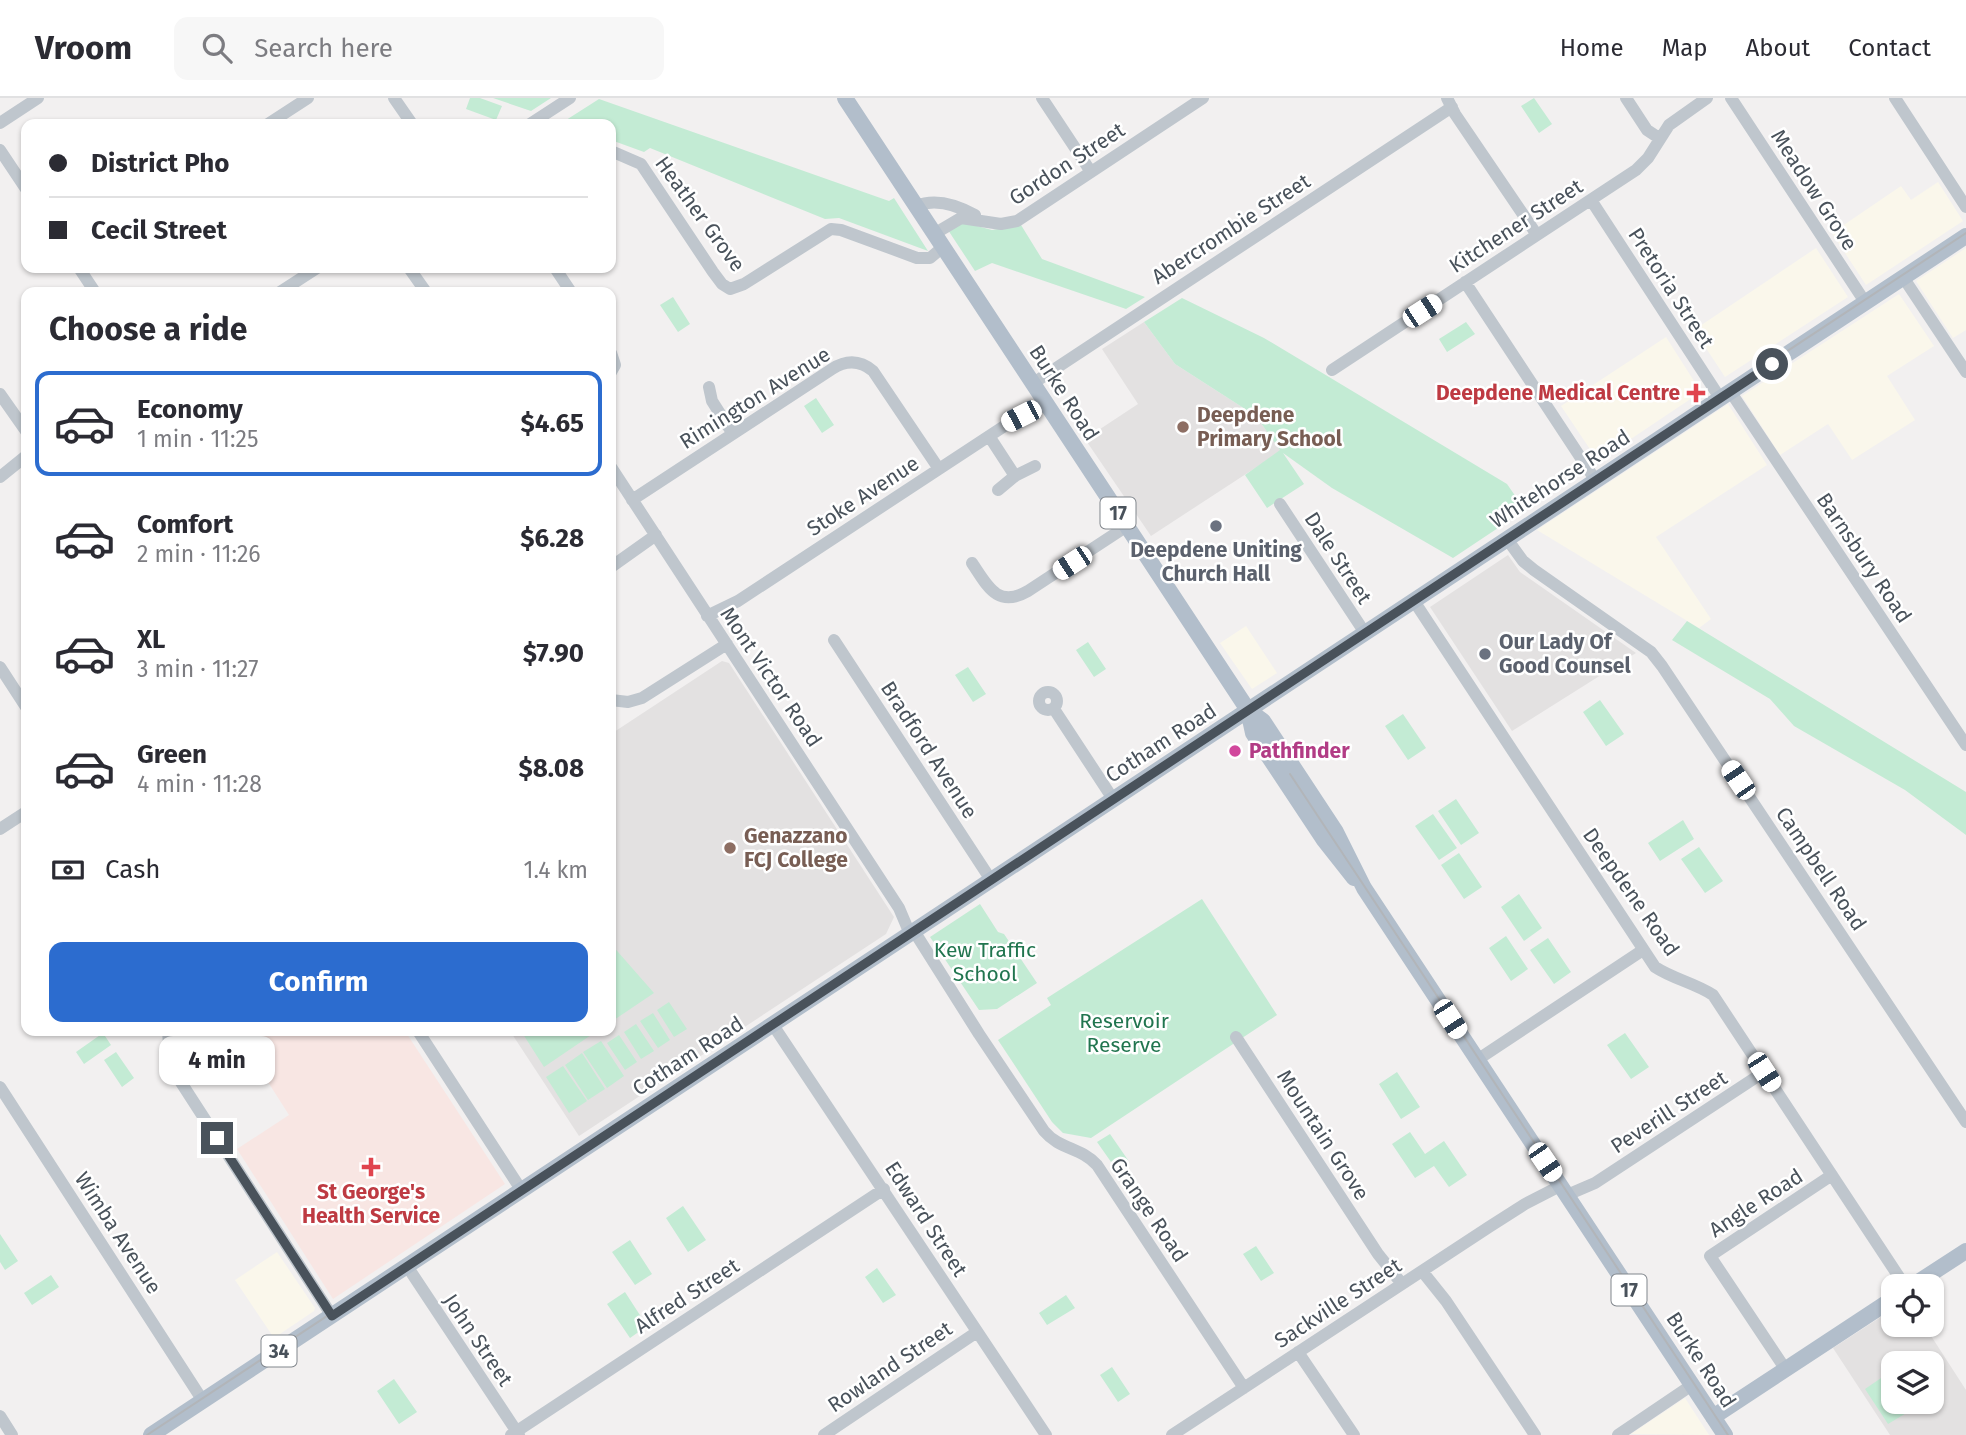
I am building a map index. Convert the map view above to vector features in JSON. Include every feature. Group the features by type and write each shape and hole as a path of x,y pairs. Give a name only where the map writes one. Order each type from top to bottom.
{"main road":[{"name":"Burke Road","path":"845,98 1248,710 1263,721 1336,832 1364,888 1725,1435"},
{"name":"Whitehorse Road","path":"1248,710 1966,236"},
{"name":"Cotham Road","path":"151,1435 1248,710"},
{"path":"1931,1274 1966,1251"},
{"path":"1713,1417 1881,1307"}],"street":[{"path":"0,123 38,98"},
{"path":"276,119 308,98"},
{"path":"394,98 409,119"},
{"path":"545,119 569,98"},
{"path":"546,119 581,98"},
{"path":"1042,98 1091,172"},
{"name":"Gordon Street","path":"938,240 961,218 1001,224 1017,221 1203,98"},
{"path":"1626,98 1647,130 1659,138"},
{"name":"Kitchener Street","path":"1332,370 1643,164 1659,138 1675,120 1707,98"},
{"name":"Meadow Grove","path":"1731,98 1865,302"},
{"path":"1895,98 1966,207"},
{"path":"1450,103 1536,235"},
{"name":"Abercrombie Street","path":"1040,395 1450,103"},
{"path":"0,150 21,182"},
{"name":"Heather Grove","path":"616,153 640,164 713,272 722,284 730,289 744,284 831,229 841,230 918,258 930,258 938,240"},
{"name":"Pretoria Street","path":"1591,200 1725,395"},
{"name":"Gordon Street","path":"916,206 941,202 971,212 982,220"},
{"path":"290,287 310,273"},
{"path":"1903,277 1966,372"},
{"path":"1465,282 1596,481"},
{"name":"Rimington Avenue","path":"632,500 837,365 849,362 869,367 877,376 939,469"},
{"path":"709,387 712,401 733,433"},
{"path":"0,394 21,425"},
{"name":"Stoke Avenue","path":"710,620 1009,423 1040,395"},
{"name":"Barnsbury Road","path":"1725,395 1966,745"},
{"path":"989,436 1015,476"},
{"path":"4,475 21,460"},
{"path":"4,475 21,466"},
{"path":"998,490 1015,476 1035,466"},
{"name":"Mont Victor Road","path":"616,475 914,931"},
{"name":"Dale Street","path":"1280,504 1365,633"},
{"path":"972,562 993,592 1002,597 1014,598 1127,526"},
{"path":"616,563 656,535"},
{"name":"Campbell Road","path":"1507,539 1523,561 1534,570 1651,652 1966,1122"},
{"name":"Deepdene Road","path":"1414,601 1655,967 1667,975 1698,985 1713,995 1897,1274"},
{"name":"Bradford Avenue","path":"834,640 991,880"},
{"path":"616,701 628,702 642,698 727,644"},
{"path":"0,667 21,699"},
{"path":"1054,709 1113,799"},
{"path":"0,829 21,815"},
{"name":"Grange Road","path":"914,931 1044,1131 1057,1144 1086,1154 1097,1165 1244,1388"},
{"path":"1477,1060 1643,950"},
{"name":"Edward Street","path":"773,1025 1046,1435"},
{"path":"169,1036 173,1070 332,1316"},
{"path":"421,1036 522,1191"},
{"name":"Mountain Grove","path":"1236,1037 1399,1286"},
{"name":"Peverill Street","path":"1564,1191 1595,1183 1764,1072"},
{"name":"Wimba Avenue","path":"0,1087 203,1401"},
{"name":"Angle Road","path":"1786,1370 1710,1256 1832,1175"},
{"name":"Alfred Street","path":"515,1434 884,1189"},
{"name":"Sackville Street","path":"1172,1435 1525,1204 1564,1191"},
{"name":"John Street","path":"407,1266 515,1434"},
{"path":"1426,1269 1535,1435"},
{"name":"Rowland Street","path":"824,1435 977,1332"},
{"path":"1298,1352 1353,1435"},
{"path":"1618,1435 1692,1385"},
{"path":"0,1416 12,1435"}],"shaded area":[{"path":"1938,182 1963,221 1866,285 1832,233 1901,186 1911,200"},
{"path":"1816,248 1848,297 1725,377 1694,330"},
{"path":"1966,248 1966,330 1953,338 1916,281"},
{"path":"1899,294 1934,346 1887,376 1915,420 1852,460 1828,424 1780,455 1742,396"},
{"name":"Deepdene Primary School","path":"1144,322 1175,364 1256,416 1281,451 1151,536 1085,439 1138,404 1102,349"},
{"path":"1666,337 1701,392 1598,461 1561,406"},
{"path":"1728,404 1767,465 1656,537 1711,619 1699,628 1537,530"},
{"path":"1508,555 1520,572 1636,653 1512,731 1430,607"},
{"path":"1246,626 1277,673 1252,689 1220,643"},
{"name":"Genazzano FCJ College","path":"722,661 729,663 894,917 886,934 579,1136 513,1036 616,1036 616,731"},
{"name":"St George's Health Service","path":"242,1036 408,1036 505,1184 333,1299 237,1149 289,1115 245,1046 248,1044"},
{"path":"277,1252 315,1308 274,1338 235,1280"},
{"path":"1881,1317 1881,1337 1932,1337 1941,1351 1881,1351 1881,1414 1944,1414 1944,1356 1966,1390 1966,1435 1890,1435 1833,1348"},
{"path":"1685,1398 1709,1435 1631,1434"}],"green space":[{"path":"470,98 480,98 502,106 496,119 466,109"},
{"path":"493,98 551,98 531,111"},
{"path":"1534,98 1552,124 1539,133 1521,106"},
{"path":"599,99 889,201 894,198 928,251 839,218 825,219 650,148 644,152 616,142 616,119 568,119"},
{"path":"962,222 992,230 1021,225 1042,259 1145,297 1126,309 992,263 975,271 948,230"},
{"path":"673,297 690,324 678,332 660,305"},
{"path":"1182,298 1264,338 1507,484 1525,510 1453,558 1332,488 1283,453 1304,484 1267,508 1245,475 1280,450 1256,416 1175,364 1144,322"},
{"path":"1466,322 1475,334 1447,352 1439,339"},
{"path":"816,398 834,425 822,433 804,406"},
{"path":"1687,621 1966,792 1966,835 1905,790 1794,726 1770,699 1672,640"},
{"path":"1088,642 1106,669 1094,677 1076,650"},
{"path":"968,667 986,694 973,702 955,675"},
{"path":"1600,700 1624,734 1606,746 1583,712"},
{"path":"1403,714 1426,748 1408,760 1385,726"},
{"path":"1456,799 1479,833 1461,845 1438,811"},
{"path":"1433,814 1457,848 1439,860 1415,826"},
{"path":"1683,820 1694,839 1660,861 1648,843"},
{"path":"1699,847 1723,881 1705,893 1681,859"},
{"path":"1459,853 1482,887 1464,899 1441,865"},
{"path":"1519,894 1542,928 1524,941 1501,907"},
{"name":"Reservoir Reserve","path":"1202,899 1277,1015 1091,1138 1063,1133 1052,1122 998,1040 1051,1005 1047,998"},
{"name":"Kew Traffic School","path":"980,904 1037,983 997,1009 979,1010 930,937"},
{"path":"1506,936 1528,969 1511,981 1489,948"},
{"path":"1548,938 1571,972 1554,984 1530,950"},
{"path":"616,950 654,993 616,1019"},
{"path":"669,1002 687,1029 674,1037 657,1010"},
{"path":"653,1013 670,1040 658,1048 640,1021"},
{"path":"636,1024 654,1051 641,1059 624,1032"},
{"path":"1625,1033 1649,1067 1631,1079 1607,1045"},
{"path":"619,1035 637,1062 625,1070 607,1043"},
{"path":"99,1036 105,1036 111,1045 84,1064 76,1052"},
{"path":"524,1036 590,1036 544,1067"},
{"path":"601,1041 624,1076 607,1088 583,1052"},
{"path":"116,1052 134,1078 122,1087 104,1060"},
{"path":"582,1053 605,1089 588,1100 565,1065"},
{"path":"563,1066 587,1101 569,1113 546,1077"},
{"path":"1397,1072 1420,1107 1401,1119 1379,1084"},
{"path":"1410,1132 1425,1154 1444,1141 1467,1175 1449,1187 1434,1166 1415,1178 1392,1144"},
{"path":"1110,1134 1128,1160 1116,1169 1097,1142"},
{"path":"683,1206 706,1240 688,1252 666,1218"},
{"path":"0,1234 18,1261 5,1270 0,1262"},
{"path":"630,1240 652,1274 635,1285 612,1252"},
{"path":"1256,1246 1274,1273 1261,1281 1243,1254"},
{"path":"877,1268 896,1295 883,1303 865,1277"},
{"path":"51,1275 59,1287 32,1305 24,1293"},
{"path":"625,1292 647,1326 630,1338 607,1304"},
{"path":"1066,1295 1075,1308 1047,1325 1039,1313"},
{"path":"1112,1367 1130,1394 1118,1402 1100,1375"},
{"path":"1881,1378 1881,1413 1865,1389"},
{"path":"394,1379 417,1412 399,1424 377,1391"},
{"path":"1881,1414 1905,1414 1888,1424"}],"tram line":[{"path":"147,1435 1966,233"},
{"path":"1290,774 1728,1435"}],"place":[{"name":"Deepdene Medical Centre","path":"1696,393"},
{"name":"Deepdene Primary School","path":"1183,427"},
{"name":"Deepdene Uniting Church Hall","path":"1216,526"},
{"name":"Our Lady Of Good Counsel","path":"1485,654"},
{"name":"Pathfinder","path":"1235,751"},
{"name":"Genazzano FCJ College","path":"730,848"},
{"name":"St George's Health Service","path":"371,1167"}],"route":[{"path":"217,1138 332,1316 1772,364"}]}
